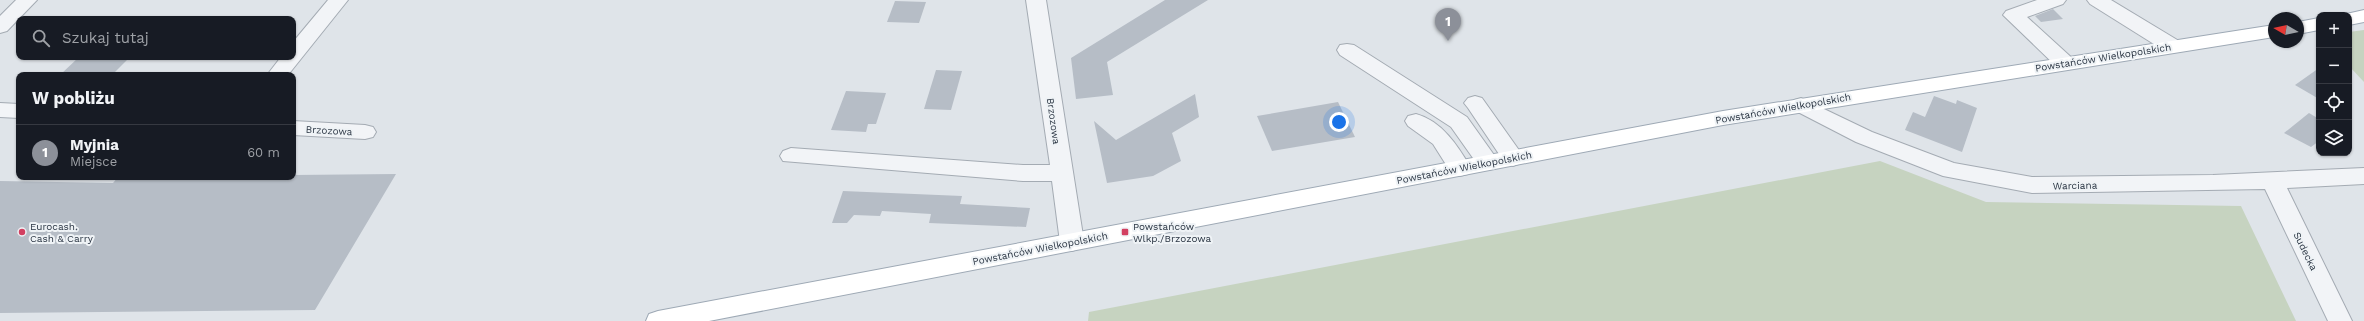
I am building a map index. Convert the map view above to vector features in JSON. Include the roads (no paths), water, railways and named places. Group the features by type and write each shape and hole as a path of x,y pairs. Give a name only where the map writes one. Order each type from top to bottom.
{"main road":[{"path":"2352,18 2364,16"},
{"path":"2304,27 2316,25"},
{"name":"Powstańców Wielkopolskich","path":"658,321 1488,162 1801,105 2268,32"}],"street":[{"path":"0,27 27,0"},
{"path":"296,51 338,0"},
{"name":"Brzozowa","path":"1036,0 1072,242"},
{"path":"2056,0 2014,15 2065,63"},
{"path":"2097,0 2172,46"},
{"path":"1347,50 1459,122 1488,162"},
{"path":"279,72 289,60"},
{"path":"1475,103 1512,158"},
{"name":"Warciana","path":"1801,105 1864,137 1952,170 2032,185 2272,180 2364,176"},
{"path":"0,110 16,111"},
{"path":"1416,121 1441,138 1460,168"},
{"name":"Brzozowa","path":"296,128 364,132"},
{"path":"791,156 1023,173 1062,173"},
{"name":"Sudecka","path":"2272,180 2340,321"}],"place":[{"name":"Myjnia","path":"1448,41"},
{"name":"Eurocash. Cash & Carry","path":"22,232"},
{"name":"Powstańców Wlkp./Brzozowa","path":"1125,232"}]}
